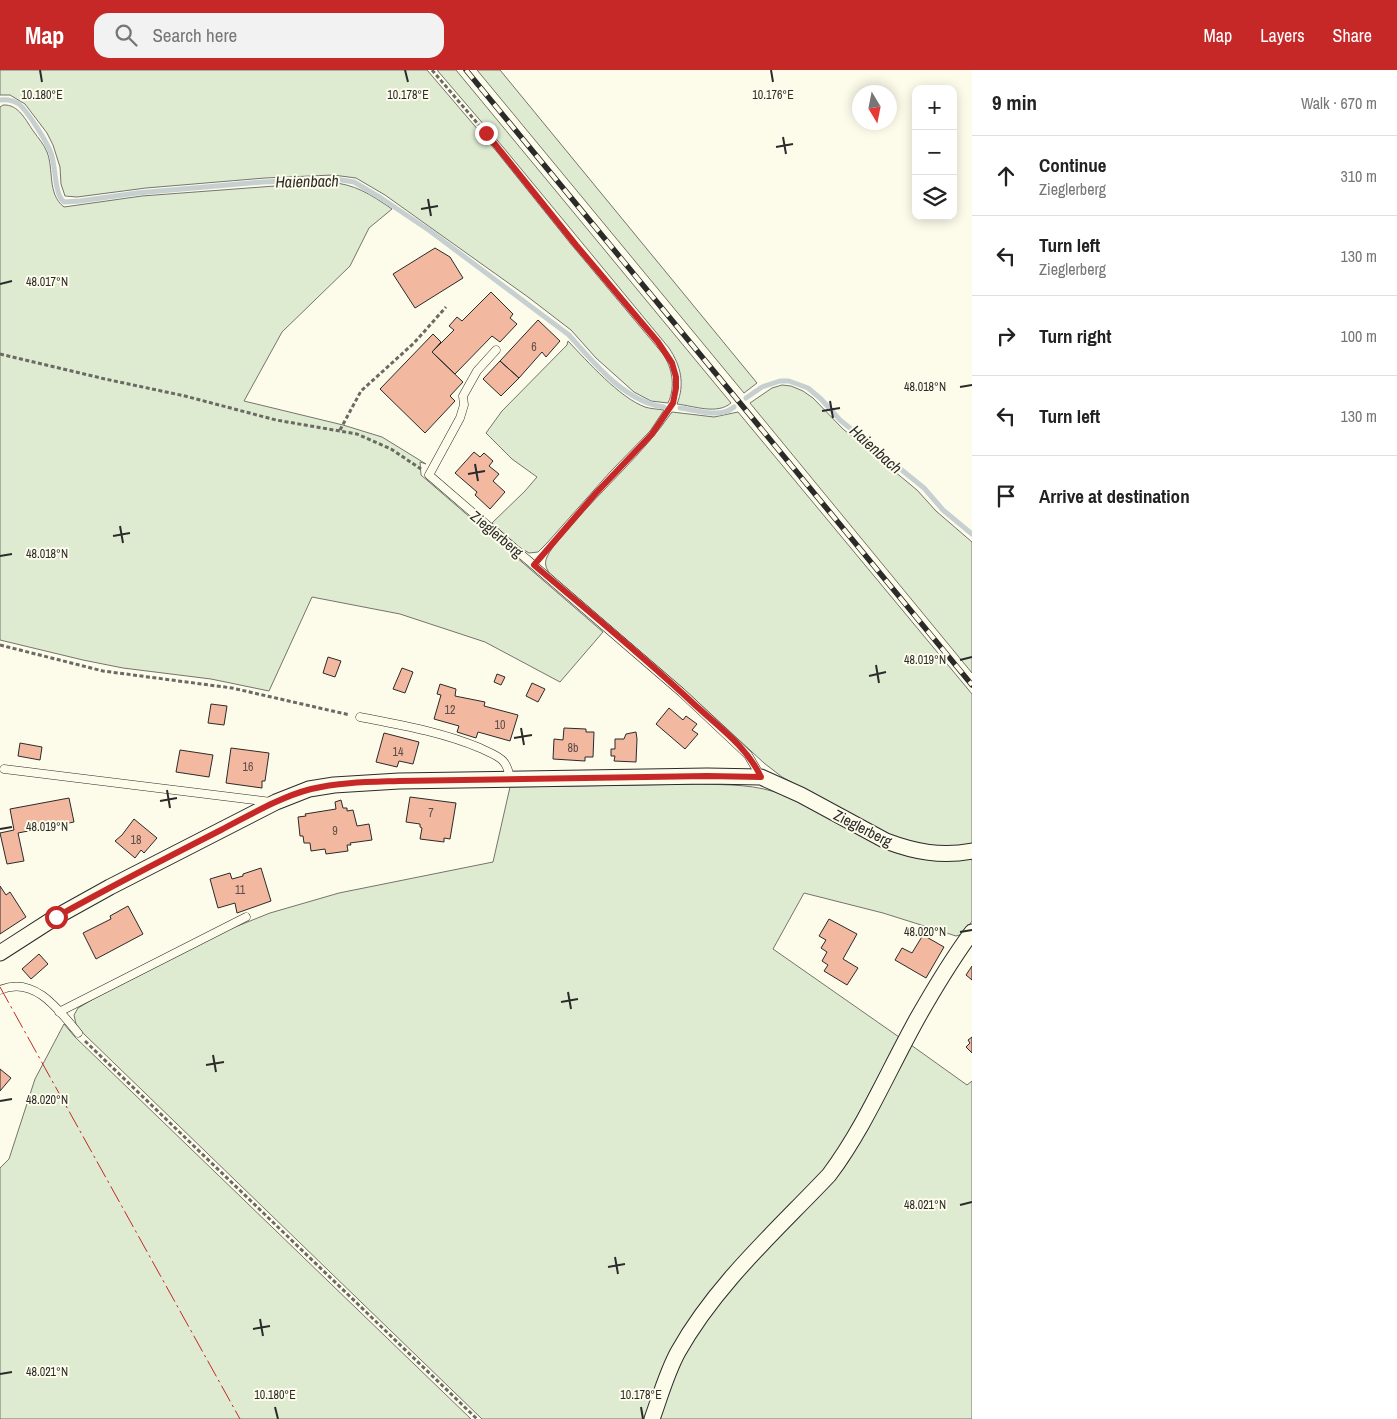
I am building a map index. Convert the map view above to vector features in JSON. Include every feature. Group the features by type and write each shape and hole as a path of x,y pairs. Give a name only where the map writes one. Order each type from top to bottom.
{"street":[{"name":"Zieglerberg","path":"0,953 56,917 110,887 276,802 309,790 334,784 510,779 761,777 901,847 940,854 972,851"},
{"path":"652,1419 677,1353 691,1330 709,1304 728,1282 829,1175 841,1159 938,984 972,932"}],"lane":[{"path":"429,476 460,418 464,405 463,396 477,371 496,350"},
{"name":"Zieglerberg","path":"429,476 681,692 733,739 748,755 761,777"},
{"path":"360,717 438,734 480,748 504,762 510,779"},
{"path":"4,769 276,802"},
{"path":"60,1012 246,916"},
{"path":"0,990 17,986 32,989 60,1012 78,1033"}],"path":[{"path":"432,70 658,342 672,363 676,377 673,403 657,428 596,493 534,565"},
{"path":"340,430 361,391 414,343 446,307"},
{"path":"0,354 184,396 276,420 340,430 368,438 391,448 429,476"},
{"path":"0,645 103,671 232,688 360,717"},
{"path":"78,1033 477,1419"}],"green space":[{"path":"0,70 427,70 663,354 669,365 672,377 672,390 668,403 651,401 634,392 596,358 571,330 385,195 356,178 333,175 265,178 146,188 77,197 65,196 61,184 60,167 47,133 25,104 10,95 0,95"},
{"path":"437,70 456,70 731,403 725,407 712,409 677,404 681,389 679,368 669,348"},
{"path":"477,70 500,70 757,383 744,393"},
{"path":"9,105 18,110 44,146 49,159 55,195 64,207 142,196 328,182 354,187 392,209 369,228 350,266 282,332 244,401 343,425 382,437 426,464 420,462 421,475 603,632 560,682 485,642 400,614 312,597 269,691 211,679 123,668 0,640 0,107"},
{"path":"568,341 604,378 625,396 645,407 664,410 650,431 610,472 547,543 538,552 529,553 519,547 492,523 537,477 512,459 486,433 502,411 567,345"},
{"path":"782,385 791,386 803,391 813,398 843,429 917,490 936,511 972,542 972,673 750,403 772,388"},
{"path":"672,412 714,417 738,412 972,694 972,844 938,848 893,837 782,777 764,763 686,691 550,574 546,562 549,553 555,545 649,442"},
{"path":"700,784 742,786 773,791 802,804 878,845 900,854 936,860 972,858 972,921 963,934 956,936 883,913 804,893 773,949 899,1037 846,1137 823,1172 741,1258 645,1419 482,1419 84,1034 76,1024 74,1015 78,1008 95,998 230,929 270,913 339,893 493,862 510,787"},
{"path":"64,1024 75,1037 471,1419 0,1419 0,1168 9,1159 35,1079"},
{"path":"911,1045 967,1085 972,1081 972,1419 658,1419 679,1364 697,1331 752,1264 839,1174 848,1162"}],"building":[{"path":"435,248 450,257 463,278 415,308 393,274"},
{"path":"491,292 513,314 510,318 517,324 500,342 492,336 455,374 432,352 454,330 449,326 457,317 462,321"},
{"path":"538,320 560,341 546,357 542,352 519,378 500,361"},
{"path":"433,334 441,342 432,352 463,382 450,396 455,401 425,433 380,389"},
{"path":"500,361 519,378 501,396 483,379"},
{"path":"474,452 480,457 484,453 493,461 489,466 499,474 493,481 505,492 490,509 475,495 477,492 455,473"},
{"path":"328,657 341,661 335,677 323,673"},
{"path":"402,668 413,672 405,693 393,689"},
{"path":"497,674 505,677 501,685 494,682"},
{"path":"532,683 545,689 538,702 526,696"},
{"path":"440,684 456,689 455,696 485,702 484,706 518,715 510,741 478,732 476,738 457,732 459,726 434,719 441,695 437,694"},
{"path":"211,704 227,706 224,725 208,723"},
{"path":"669,708 683,720 686,716 697,724 692,730 698,734 685,749 656,724"},
{"path":"564,728 586,729 586,732 594,732 593,757 585,757 585,761 553,759 554,739 563,740"},
{"path":"636,732 636,762 614,761 615,756 611,756 611,749 615,749 615,739 624,739 626,734"},
{"path":"384,733 419,742 413,764 399,761 397,767 376,762"},
{"path":"20,743 42,747 40,760 18,756"},
{"path":"231,748 269,753 265,781 262,781 262,788 226,783"},
{"path":"180,750 213,755 209,777 176,772"},
{"path":"410,797 456,803 450,839 444,838 444,842 420,839 422,828 420,824 406,822"},
{"path":"69,798 74,822 18,833 24,861 7,864 0,833 14,830 10,809"},
{"path":"341,800 343,808 347,808 347,811 353,810 357,826 369,824 372,840 350,843 351,845 347,845 348,851 326,854 325,849 311,851 310,843 304,843 303,836 300,836 298,817 336,809 335,802"},
{"path":"134,819 157,838 144,853 141,850 135,858 115,841"},
{"path":"261,868 271,901 237,913 235,903 218,908 210,879 230,873 232,879"},
{"path":"0,886 6,895 10,892 26,917 0,934"},
{"path":"128,906 143,934 96,959 83,933 111,919 110,916"},
{"path":"829,919 857,934 843,959 858,968 847,985 824,971 828,965 822,961 827,952 821,948 826,940 819,936"},
{"path":"923,935 944,947 926,978 895,960 902,948 912,953"},
{"path":"39,954 48,964 31,979 22,969"},
{"path":"972,966 972,980 966,975"},
{"path":"972,1037 972,1053 966,1047 970,1043 968,1040"},
{"path":"0,1069 11,1078 0,1091"}],"waterway":[{"name":"Haienbach","path":"0,100 10,100 19,104 37,127 51,153 58,193 64,202 137,193 263,182 335,179 354,182 430,231 569,335 600,369 623,389 636,398 664,407"},
{"name":"Haienbach","path":"746,398 762,387 780,381 789,381 808,388 840,420 924,488 943,510 972,534"},
{"name":"Haienbach","path":"680,408 715,413 728,411 734,407"}],"railway":[{"path":"466,70 972,685"}],"power":[{"path":"0,987 240,1419"}],"route":[{"path":"56,917 110,887 276,802 309,790 334,784 399,781 707,776 761,777 748,755 733,739 534,565 596,493 652,434 673,403 677,383 672,363 666,351 576,245 486,133"}]}
